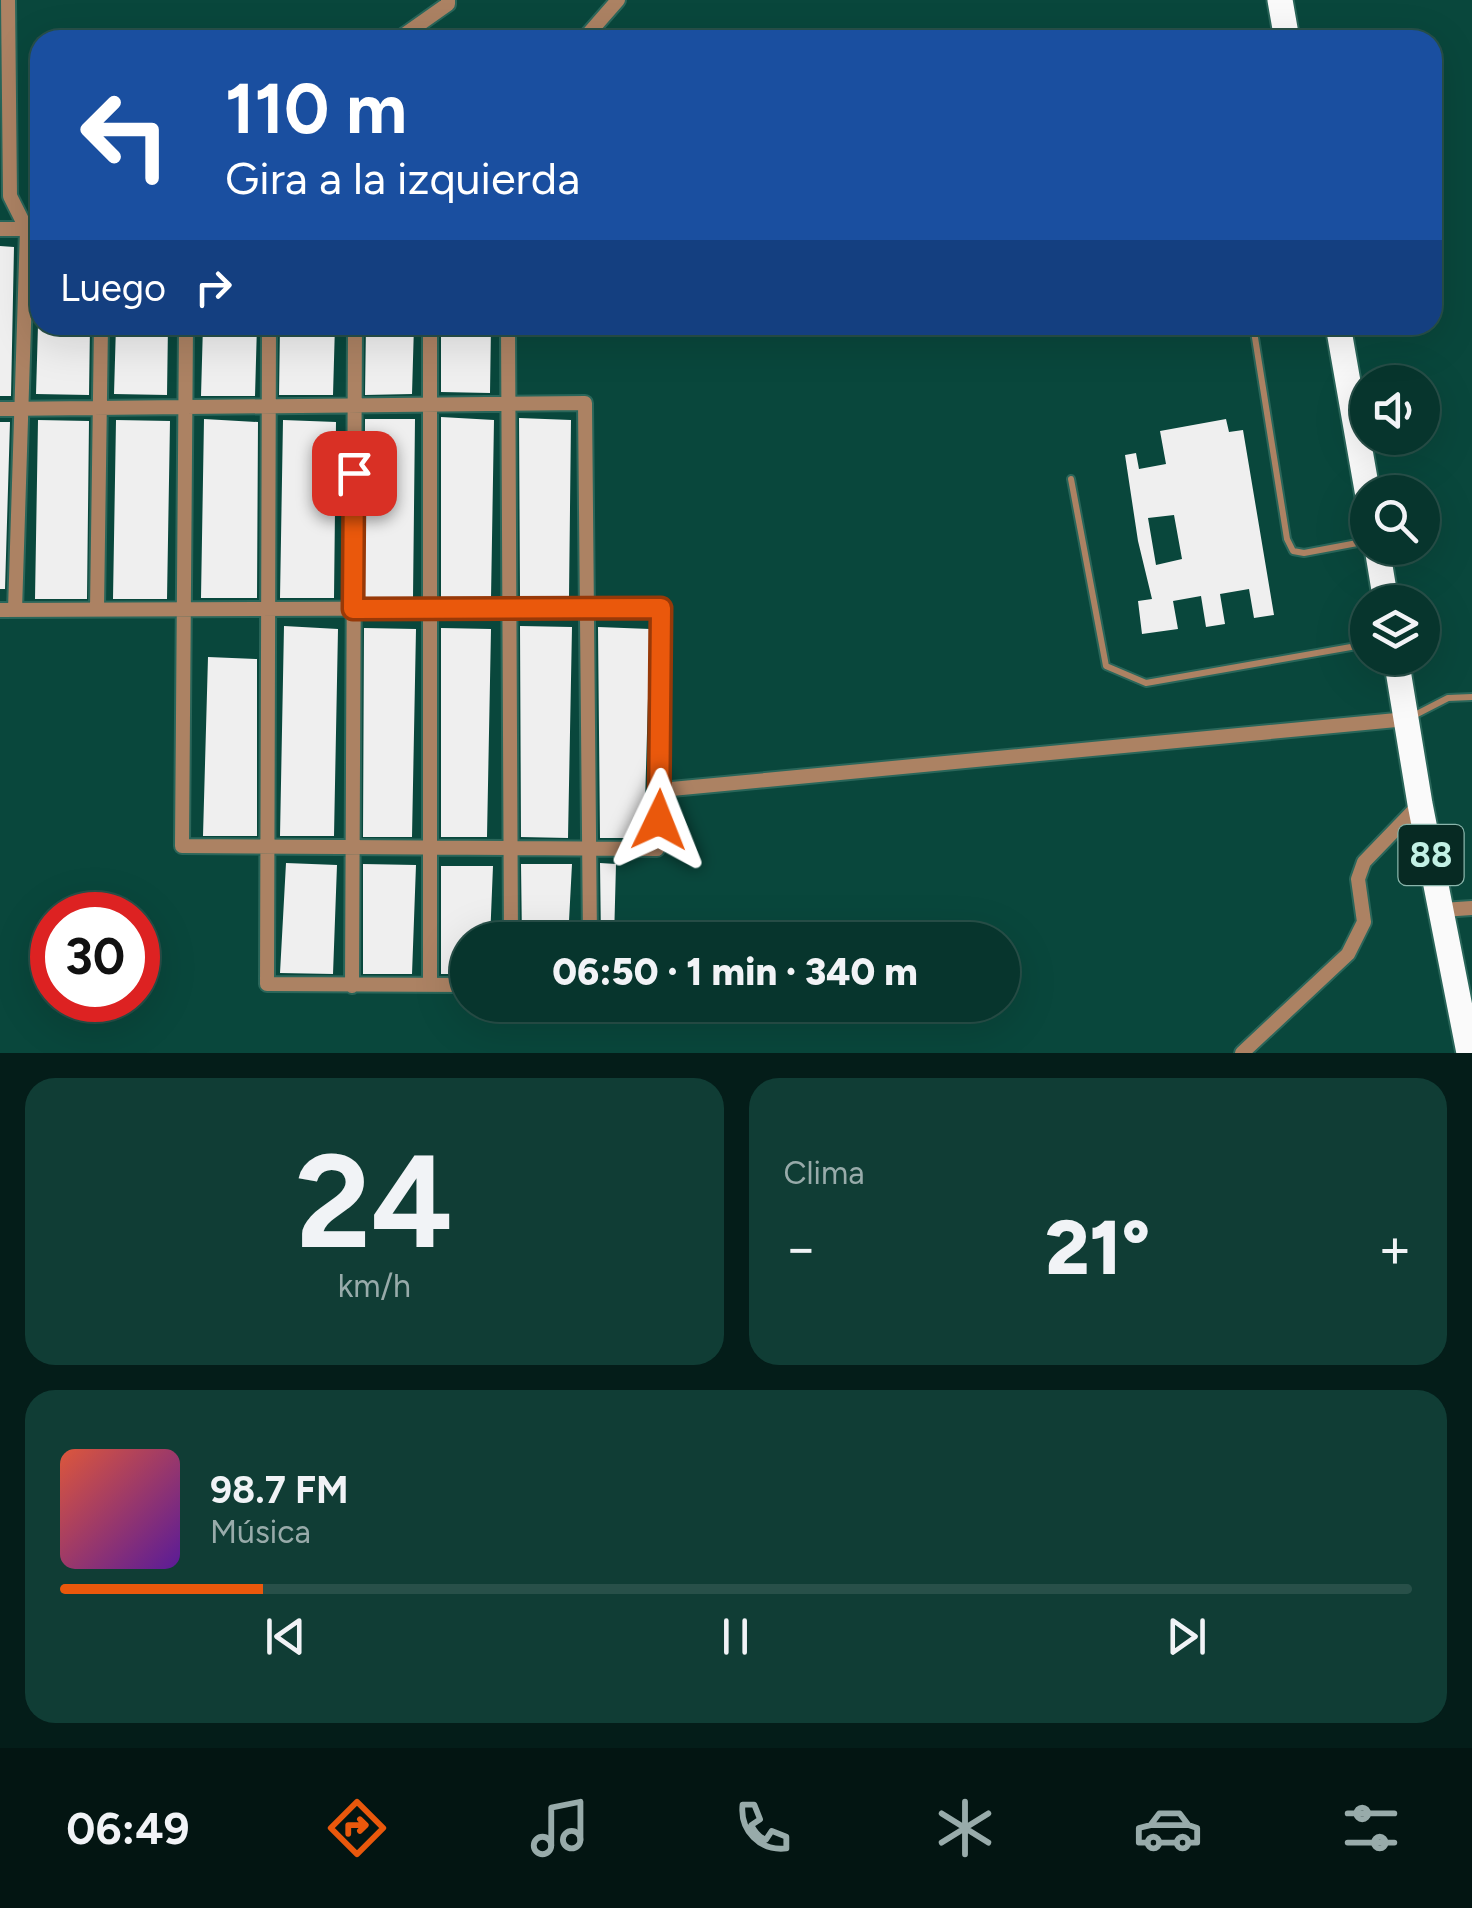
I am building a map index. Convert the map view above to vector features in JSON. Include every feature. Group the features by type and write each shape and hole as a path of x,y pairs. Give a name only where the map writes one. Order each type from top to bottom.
{"highway":[{"path":"1280,0 1285,30"},
{"path":"1340,335 1364,475"},
{"name":"88","path":"1399,675 1420,804 1469,1053"}],"street":[{"path":"8,0 10,196 30,224"},
{"path":"592,30 618,0"},
{"path":"411,30 452,1"},
{"path":"0,229 30,229"},
{"path":"30,284 8,610 184,609 430,609 510,608 661,608 661,790 657,850 182,846 184,609 186,407 186,335"},
{"path":"97,610 102,335"},
{"path":"269,335 267,984 450,985"},
{"path":"352,986 355,335"},
{"path":"430,335 430,985"},
{"path":"508,335 512,922"},
{"path":"0,408 585,403 590,922"},
{"path":"661,790 1408,719"},
{"path":"1242,1053 1348,954 1364,922 1358,879 1364,862 1420,804"},
{"path":"1442,910 1472,908"}],"lane":[{"path":"1255,335 1287,538 1294,551 1304,553 1350,544"},
{"path":"1071,479 1106,666 1146,683 1350,647"},
{"path":"1408,719 1448,698 1472,696"}],"building":[{"path":"0,246 14,247 11,396 0,396"},
{"path":"38,335 90,335 89,395 36,394"},
{"path":"116,335 168,335 167,395 114,394"},
{"path":"203,335 257,335 255,396 201,396"},
{"path":"280,335 335,335 333,395 279,395"},
{"path":"366,335 414,335 412,394 365,395"},
{"path":"441,335 491,335 490,393 441,392"},
{"path":"441,417 494,420 491,598 441,598"},
{"path":"519,418 571,420 569,597 520,598"},
{"path":"204,419 258,422 257,598 201,598"},
{"path":"365,419 415,419 413,598 364,598"},
{"path":"1226,419 1229,432 1243,430 1274,615 1254,618 1249,589 1220,594 1225,624 1206,627 1201,596 1173,601 1178,629 1142,634 1138,601 1152,599 1138,541 1125,455 1136,453 1139,469 1166,464 1160,431","holes":["1174,515 1182,559 1156,565 1148,518"]},
{"path":"38,420 89,421 87,599 35,599"},
{"path":"116,420 170,421 167,599 113,599"},
{"path":"283,420 336,422 334,598 280,598"},
{"path":"0,422 10,422 5,589 0,589"},
{"path":"284,626 338,629 334,836 280,836"},
{"path":"520,626 572,627 568,838 521,837"},
{"path":"598,627 650,629 644,838 600,838"},
{"path":"364,628 416,629 412,837 363,837"},
{"path":"441,628 491,629 487,837 441,837"},
{"path":"208,657 257,659 257,836 203,836"},
{"path":"286,863 337,865 333,974 280,973"},
{"path":"600,863 616,864 614,922 601,922"},
{"path":"363,864 416,865 412,974 363,974"},
{"path":"521,864 572,864 569,922 522,922"},
{"path":"441,866 493,866 491,922 450,922 450,974 441,974"}],"route":[{"path":"354,473 353,609 661,608 659,820"}]}
